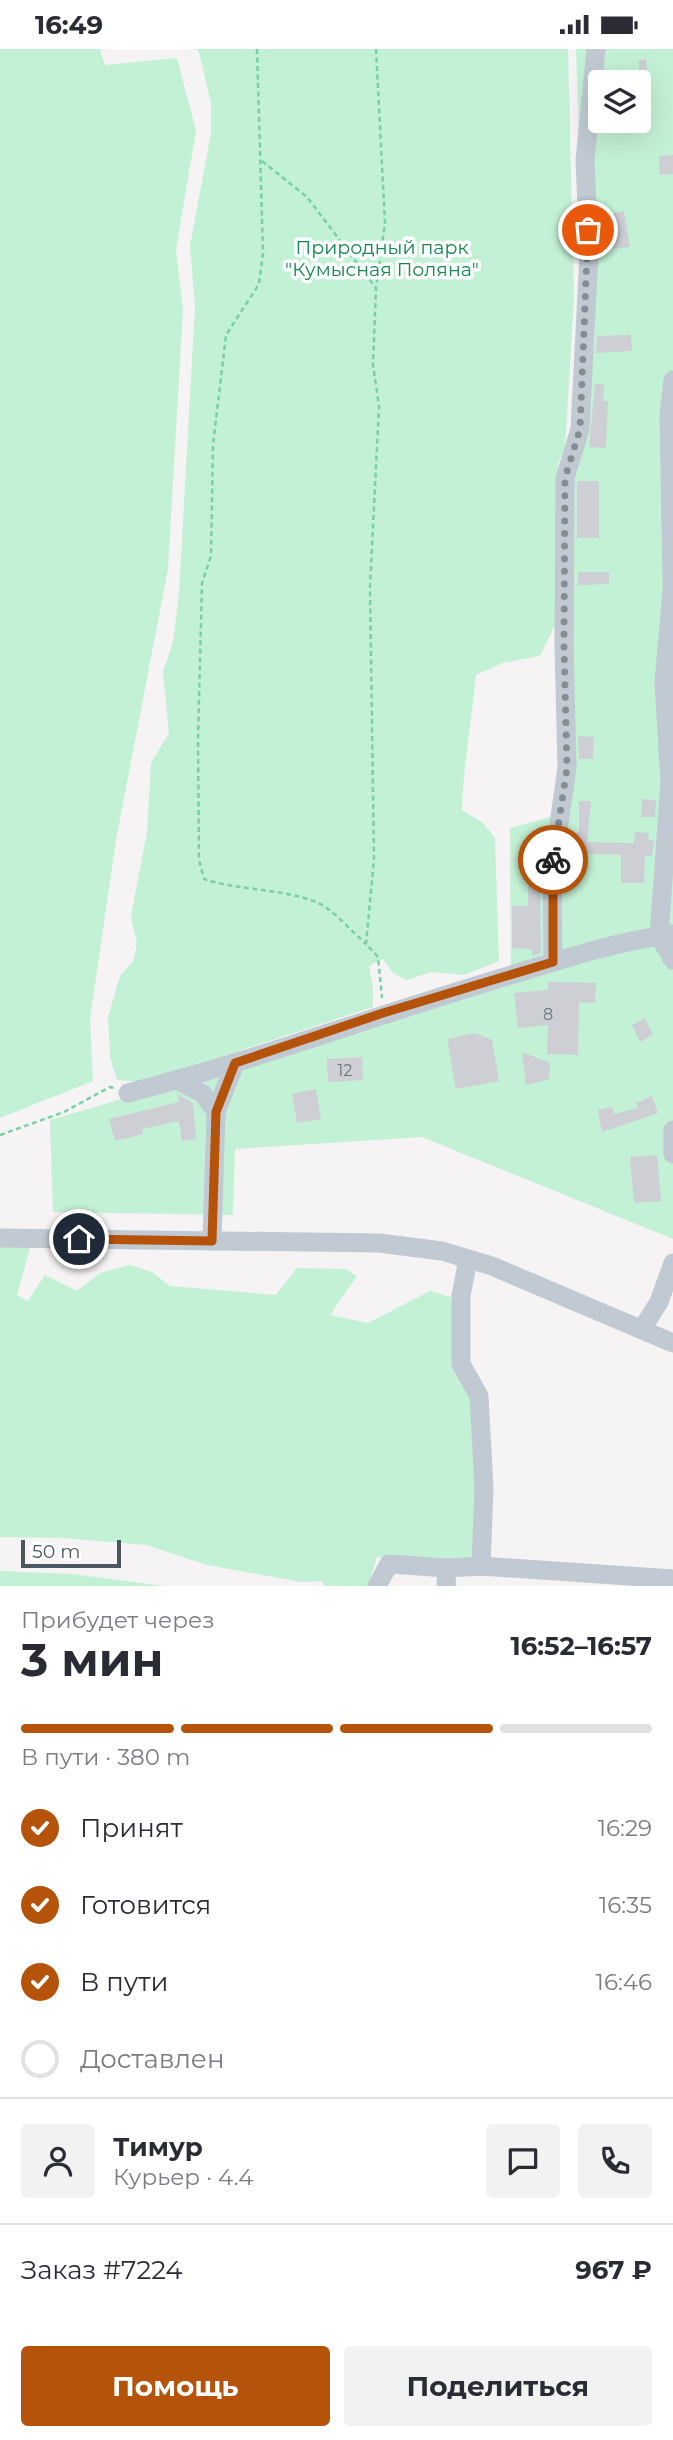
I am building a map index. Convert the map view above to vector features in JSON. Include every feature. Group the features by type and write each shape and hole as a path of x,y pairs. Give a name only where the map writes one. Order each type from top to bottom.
{"street":[{"path":"553,962 552,872 567,768 564,645 565,478 580,429 589,254 585,160 596,49"},
{"path":"673,380 669,414 672,589 664,682 670,783 666,935 673,960"},
{"path":"128,1093 235,1063 383,1013 553,962 666,935"},
{"path":"212,1241 216,1112 235,1063"},
{"path":"177,1080 203,1094 216,1112"},
{"path":"673,1130 673,1154"},
{"path":"0,1238 379,1243 442,1251 468,1259 673,1343"},
{"path":"468,1259 461,1296 461,1364 479,1396 484,1489 481,1566"},
{"path":"642,1329 659,1302 673,1263"},
{"path":"377,1586 389,1564 447,1577 481,1566 617,1580 673,1579"}],"path":[{"path":"257,49 263,253 259,284 226,335 213,445 211,556 202,583 198,739 199,860 204,879 222,885 267,890 318,902 378,957 383,1013"},
{"path":"366,944 374,859 370,587 379,406 373,365 376,288 385,223 376,49"},
{"path":"262,161 307,197 376,288"},
{"path":"0,1135 64,1112 110,1087 128,1093"}],"green space":[{"path":"0,49 100,49 105,65 177,58 196,131 176,250 183,309 168,569 116,840 90,1019 93,1081 0,1118"},
{"name":"Природный парк \"Кумысная Поляна\"","path":"195,49 568,49 574,299 565,448 558,463 555,625 540,656 502,663 476,675 466,759 462,810 483,823 495,838 499,961 464,975 432,972 406,980 393,973 383,959 369,966 373,1007 144,1082 117,1080 110,1058 108,1017 120,976 133,961 137,944 131,916 147,832 151,763 169,733 163,672 173,642 179,593 195,307 190,246 211,133 211,103 199,52"},
{"path":"576,49 673,49 673,1239 422,1137 235,1149 233,1215 53,1212 50,1120 511,985 510,828 558,815 584,269"},
{"path":"0,1246 30,1248 17,1295 28,1301 45,1275 77,1291 100,1273 129,1265 152,1272 170,1286 276,1295 297,1268 346,1269 357,1276 330,1315 368,1323 430,1291 454,1298 456,1319 453,1369 474,1397 477,1559 377,1557 368,1586 323,1586 323,1581 301,1582 207,1565 146,1545 64,1538 0,1537"},
{"path":"0,1571 72,1574 165,1586 0,1586"}],"building":[{"path":"646,59 647,70 639,70 639,60"},
{"path":"673,155 673,174 660,175 659,156"},
{"path":"624,211 630,247 608,249 603,215"},
{"path":"631,335 632,351 596,353 597,336"},
{"path":"595,384 604,384 603,401 608,401 606,448 589,447"},
{"path":"577,481 599,481 599,538 577,538"},
{"path":"578,572 609,572 609,584 578,585"},
{"path":"578,736 594,737 593,759 579,759"},
{"path":"642,799 656,800 655,817 641,817"},
{"path":"579,801 591,801 587,842 634,843 635,832 649,833 648,840 654,841 652,856 645,855 644,883 621,883 621,855 583,854 582,860 570,859 573,832 579,833"},
{"path":"528,848 543,848 540,872 541,953 533,956 531,949 512,948 512,906 528,906"},
{"path":"548,982 596,983 595,1003 579,1002 578,1055 547,1054 548,1025 518,1028 514,993 548,990"},
{"path":"645,1018 653,1035 640,1042 632,1025"},
{"path":"475,1033 492,1040 499,1081 456,1089 447,1039"},
{"path":"522,1052 550,1063 549,1079 526,1085"},
{"path":"362,1057 363,1080 328,1082 327,1059"},
{"path":"316,1089 321,1119 297,1123 292,1094"},
{"path":"178,1094 193,1103 196,1139 182,1141 179,1121 142,1129 143,1134 115,1141 109,1119 179,1102"},
{"path":"652,1096 658,1113 602,1132 598,1110 612,1107 614,1114 638,1108 636,1103"},
{"path":"657,1155 661,1201 634,1203 630,1157"}],"way so far":[{"path":"553,860 567,768 564,645 565,478 580,429 588,230"}],"route":[{"path":"79,1239 212,1241 216,1112 235,1063 383,1013 553,962 553,860"}]}
